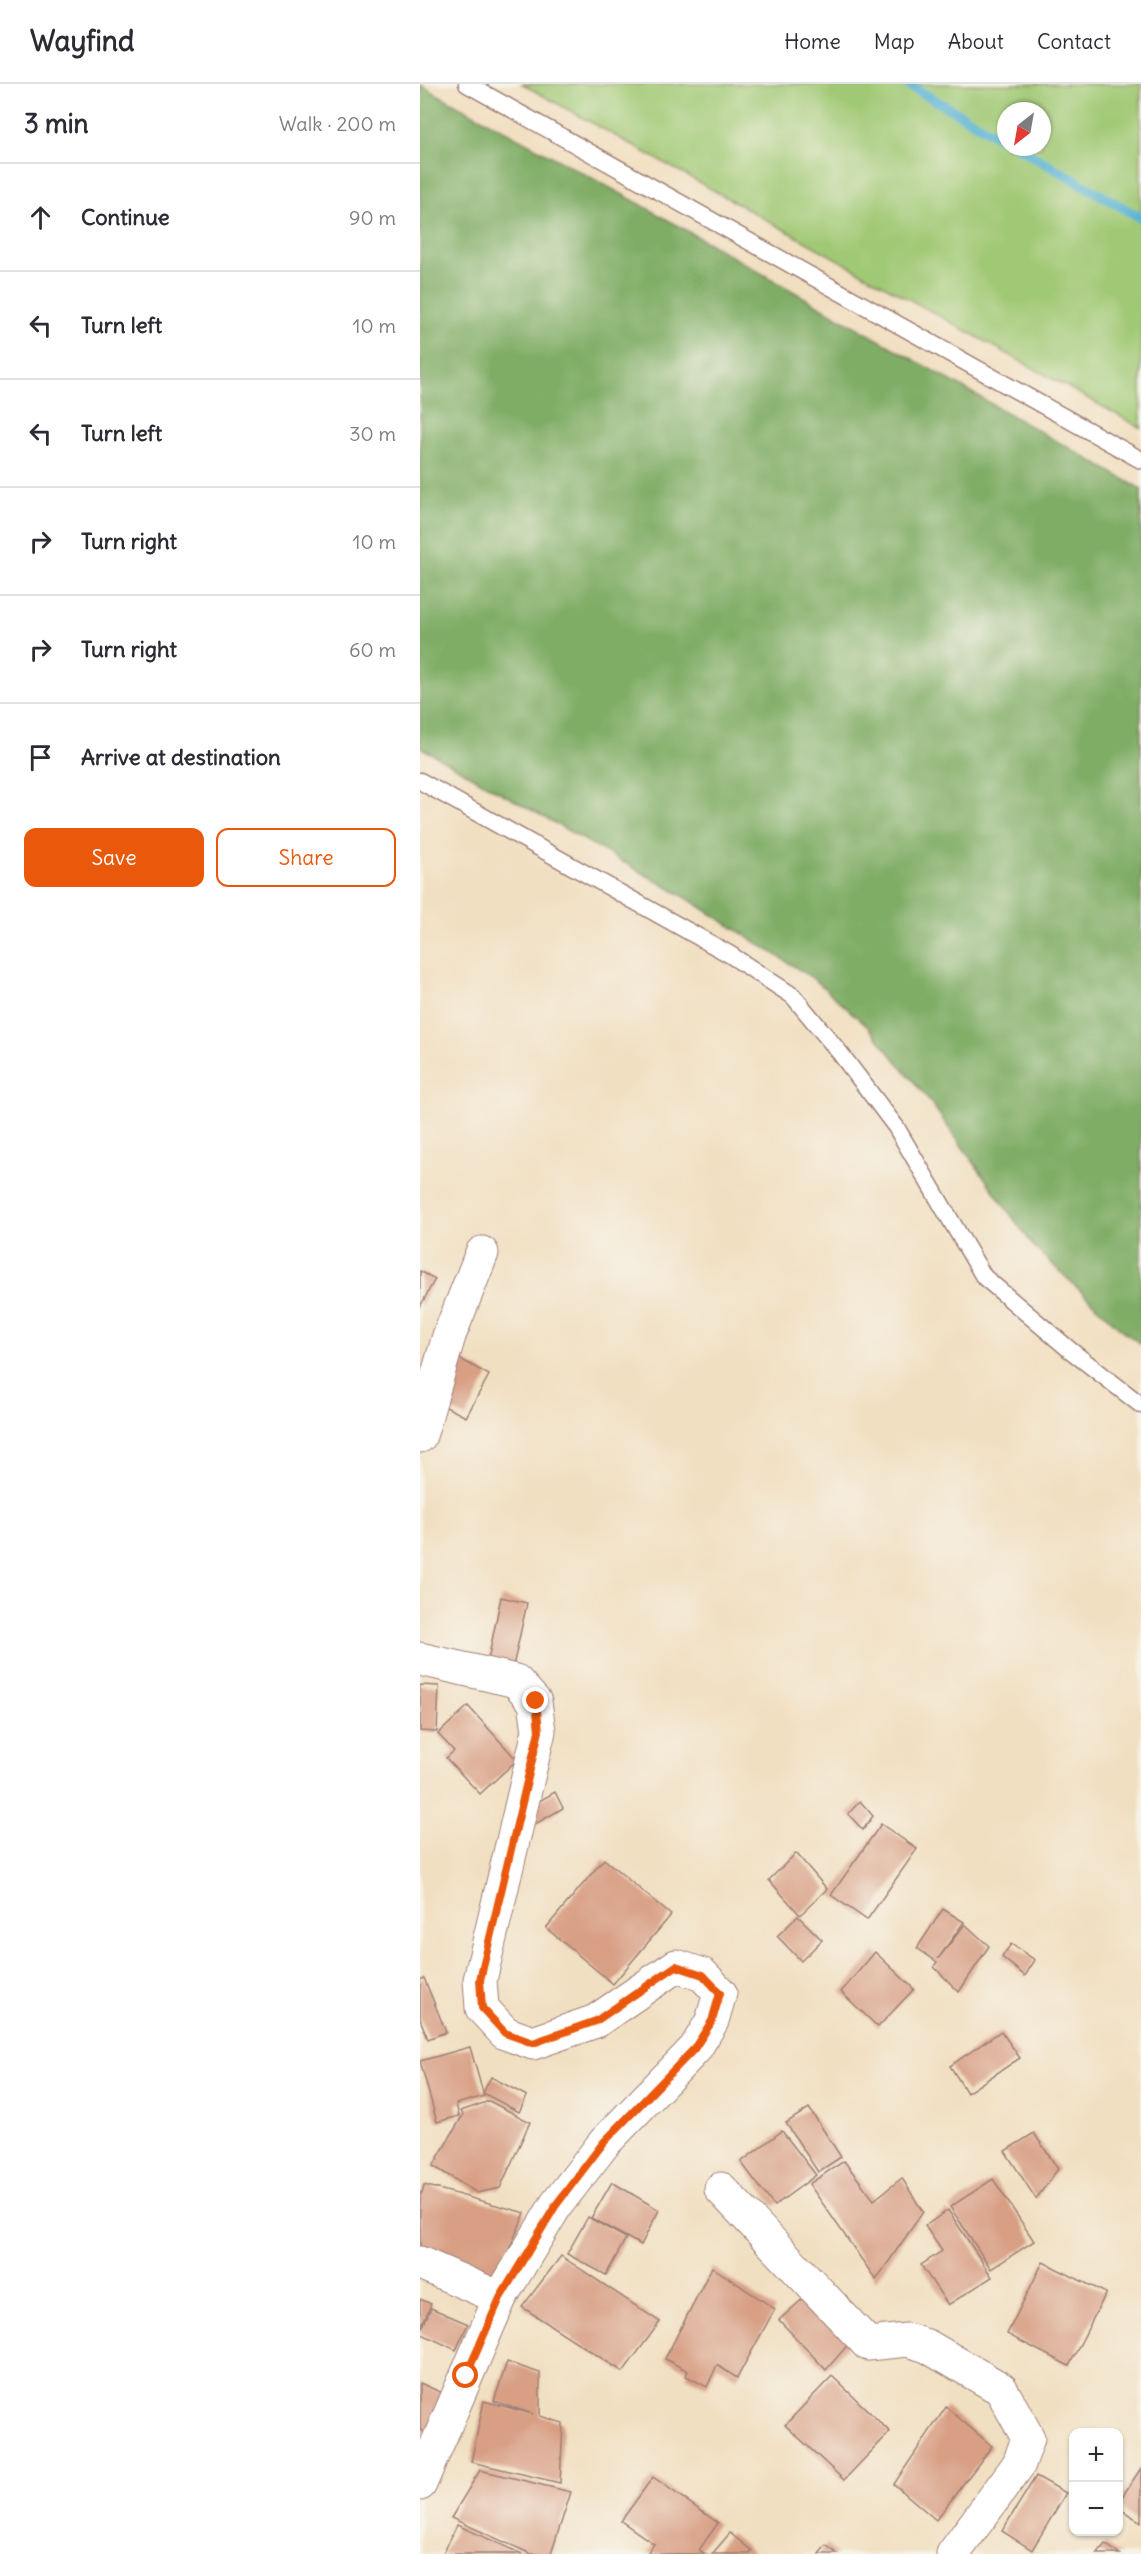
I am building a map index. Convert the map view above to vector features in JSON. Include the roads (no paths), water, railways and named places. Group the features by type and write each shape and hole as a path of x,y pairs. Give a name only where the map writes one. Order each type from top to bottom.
{"street":[{"path":"420,1436 449,1336 482,1253"},
{"path":"420,1659 516,1681 536,1701 539,1731 480,1980 482,2008 505,2033 533,2043 596,2021 676,1966 703,1975 720,1993 712,2021 694,2049 604,2142 556,2205 500,2298 420,2484"},
{"path":"721,2189 868,2344 907,2340 927,2346 1001,2389 1028,2438 1019,2464 953,2554"},
{"path":"420,2263 500,2298"}],"lane":[{"path":"467,84 1141,460"},
{"path":"420,781 729,954 793,996 896,1126 984,1277 1070,1350 1141,1405"}],"waterway":[{"path":"907,84 997,136"},
{"path":"1033,156 1141,218"}]}
